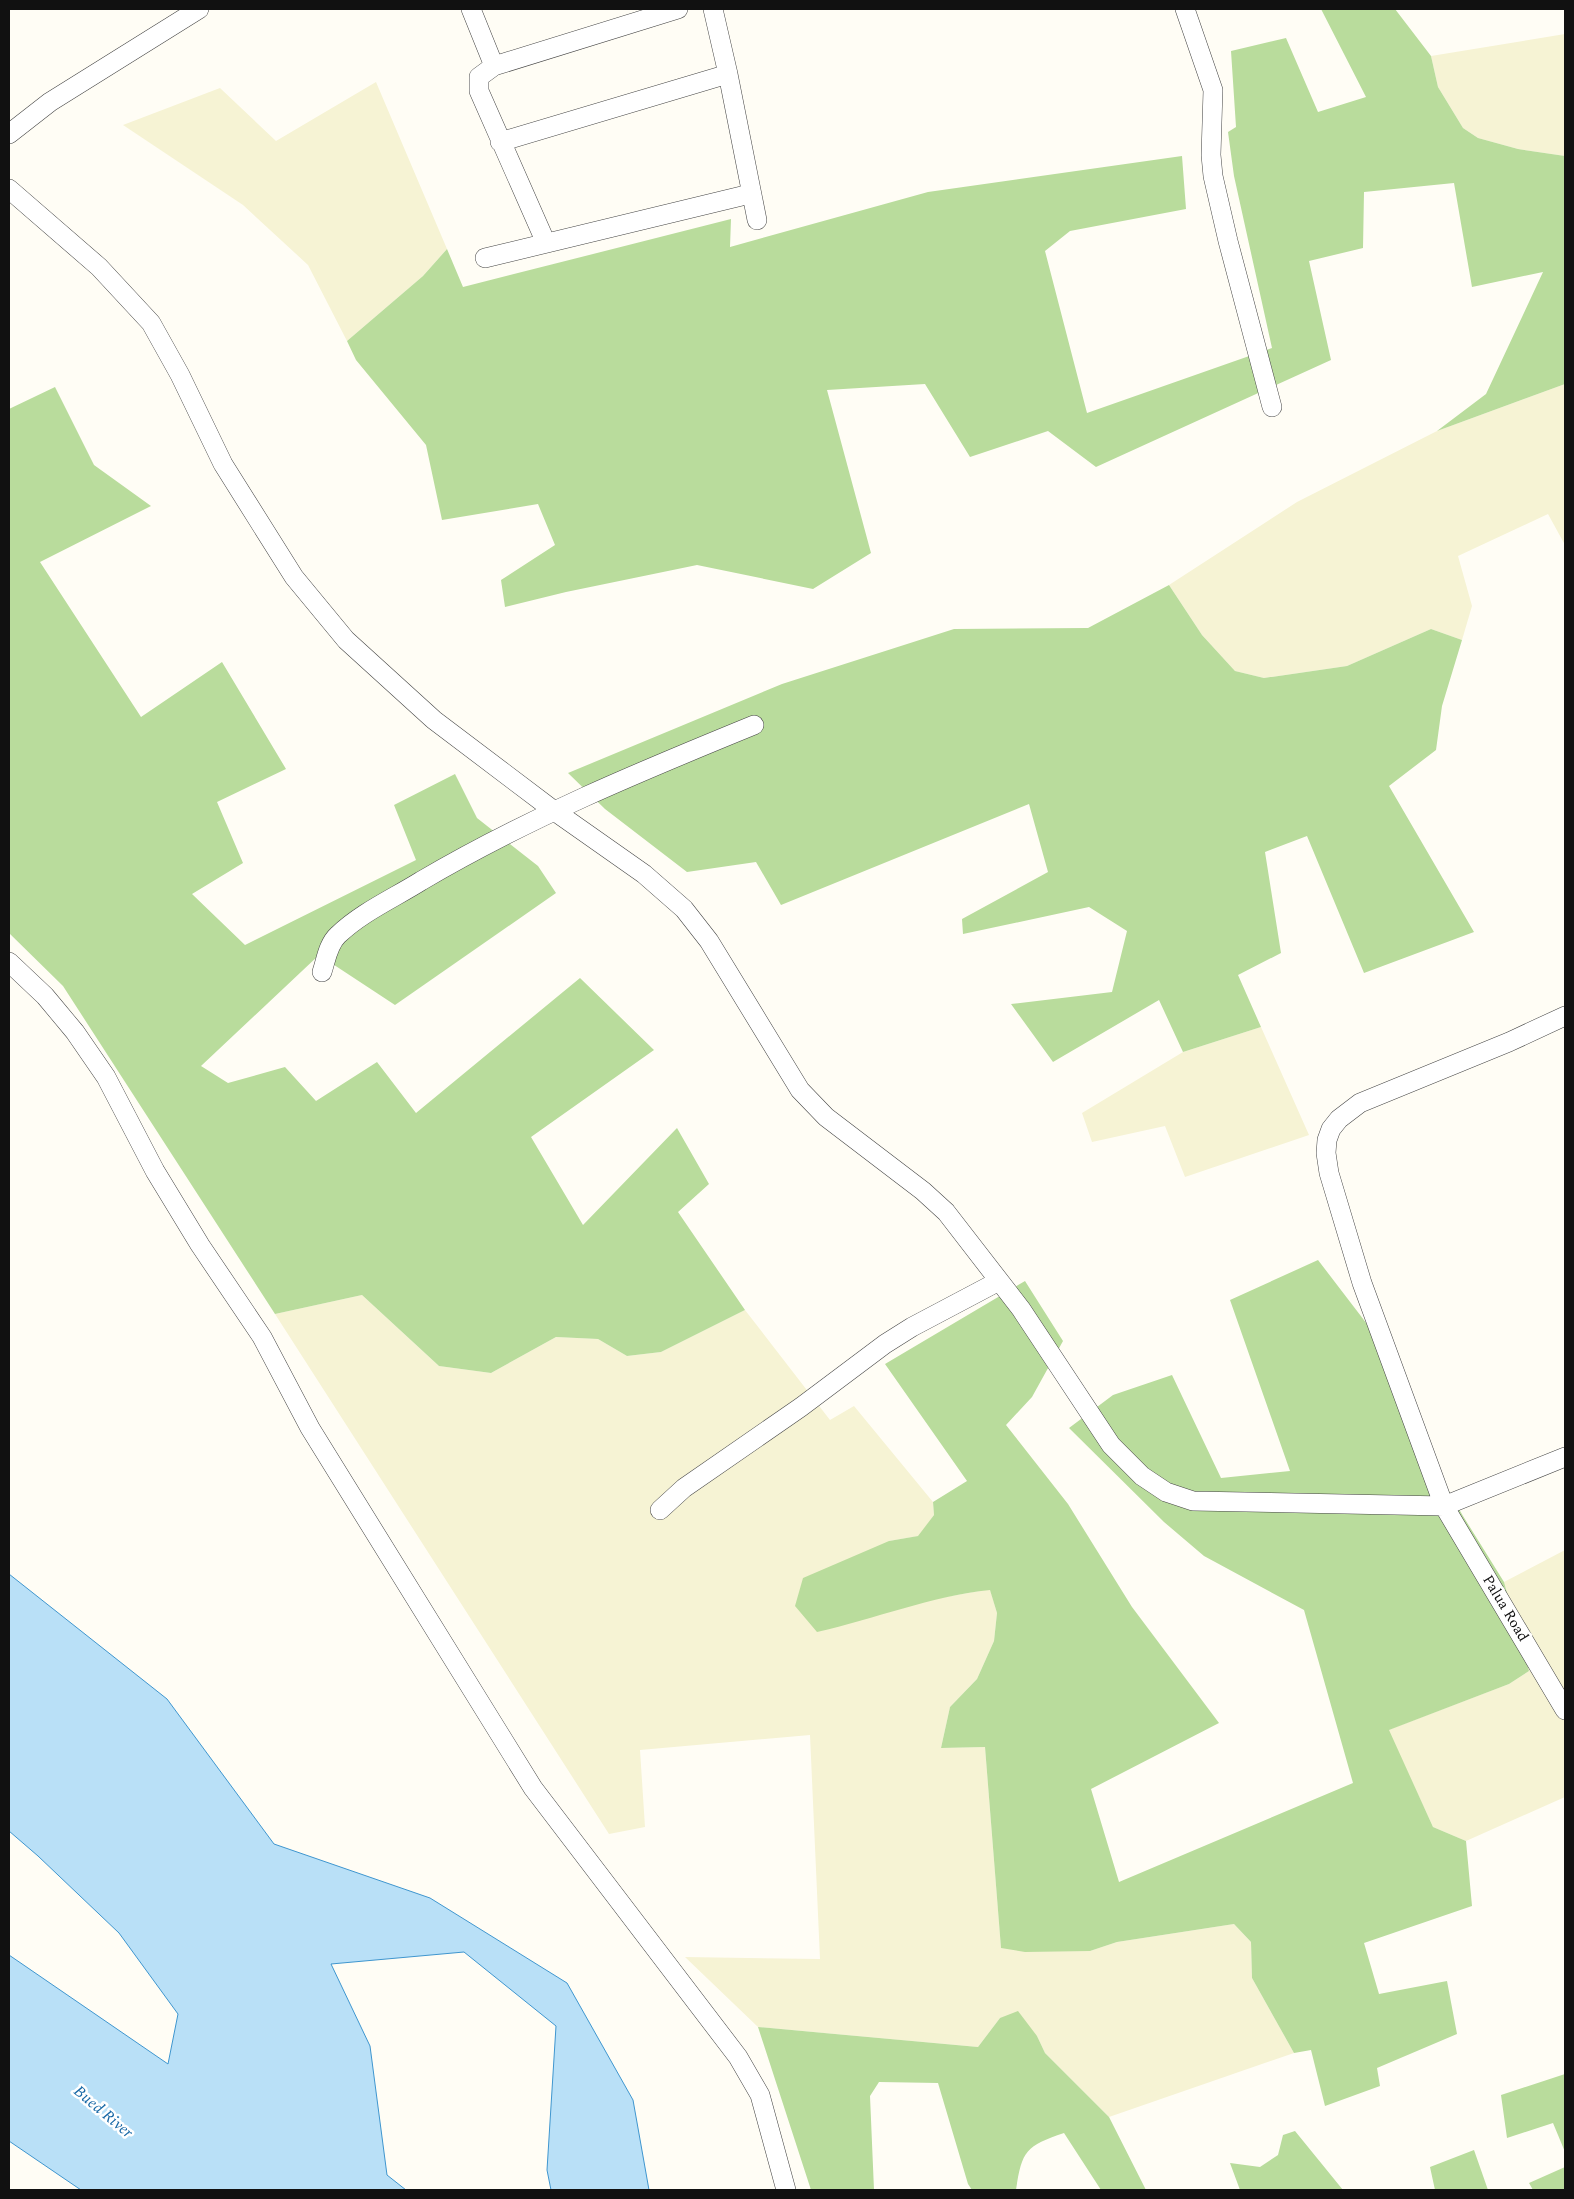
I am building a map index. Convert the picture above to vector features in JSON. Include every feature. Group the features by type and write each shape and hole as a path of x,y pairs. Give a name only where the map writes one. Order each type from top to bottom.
{"street":[{"path":"9,134 50,102 199,9"},
{"path":"471,9 494,66"},
{"path":"546,243 500,142 478,84 479,77 483,72 494,66 678,9"},
{"path":"713,9 728,74 750,194 757,220"},
{"path":"1185,9 1213,90 1211,156 1213,176 1228,242 1272,407"},
{"path":"500,142 728,74"},
{"path":"9,190 99,267 151,323 180,375 223,464 294,578 346,640 434,720 553,810 644,874 684,909 709,941 800,1090 826,1117 923,1191 946,1212 1021,1309 1111,1445 1142,1476 1166,1492 1193,1501 1227,1504 1444,1506 1565,1457"},
{"path":"485,258 750,194"},
{"path":"322,972 332,944 337,936 356,920 447,866 553,810 754,724"},
{"path":"9,962 51,1003 75,1032 106,1078 154,1171 200,1245 262,1336 310,1428 533,1788 738,2057 760,2095 786,2190"},
{"name":"Palua Road","path":"1565,1016 1509,1042 1360,1103 1339,1119 1331,1129 1327,1140 1329,1173 1362,1284 1444,1506 1565,1710"},
{"path":"660,1510 684,1488 801,1407 885,1344 999,1281"}],"shaded area":[{"path":"1565,34 1565,156 1518,149 1478,138 1463,128 1438,87 1431,56"},
{"path":"376,82 447,249 423,276 347,341 308,265 243,205 123,125 220,88 276,141"},
{"path":"1565,384 1565,545 1548,514 1458,556 1472,606 1462,640 1431,629 1347,666 1264,678 1235,671 1202,635 1169,585 1297,502 1437,431"},
{"path":"1261,1027 1309,1135 1185,1177 1165,1126 1092,1142 1082,1113 1183,1052"},
{"path":"362,1295 439,1366 491,1373 556,1337 598,1339 627,1356 661,1352 745,1310 830,1420 854,1406 933,1502 934,1515 919,1536 889,1541 940,1598 990,1589 997,1613 994,1641 977,1679 950,1707 941,1748 985,1747 1001,1948 1090,1951 1117,1942 1234,1924 1251,1942 1252,1978 1294,2053 1109,2117 1045,2053 1037,2036 1000,2018 978,2047 758,2027 685,1957 820,1959 810,1735 640,1750 645,1827 609,1834 275,1314"},
{"path":"1565,1550 1565,1797 1466,1841 1433,1827 1388,1730 1509,1684 1529,1671 1504,1582"}],"green space":[{"path":"1321,9 1395,9 1431,56 1438,87 1463,128 1478,138 1518,149 1565,156 1565,384 1437,431 1486,394 1543,272 1472,287 1454,183 1364,192 1363,248 1309,261 1331,360 1096,467 1048,431 970,457 925,384 827,390 871,553 813,589 697,565 566,592 505,607 501,580 555,545 538,504 442,520 426,445 356,360 347,341 423,276 447,249 463,287 731,219 730,247 928,192 1182,156 1186,209 1070,231 1045,251 1087,413 1272,348 1234,176 1228,132 1236,127 1231,51 1286,38 1318,112 1366,97"},
{"path":"55,387 94,465 151,506 40,562 141,717 222,662 286,769 217,802 243,863 192,894 245,945 416,860 394,805 455,774 477,818 538,866 556,893 395,1005 319,955 201,1066 228,1083 285,1067 316,1101 377,1062 416,1113 580,978 654,1050 531,1137 583,1225 677,1128 709,1184 678,1212 745,1310 661,1352 627,1356 598,1339 556,1337 491,1373 439,1366 362,1295 275,1314 63,986 9,933 9,409"},
{"path":"1169,585 1202,635 1235,671 1264,678 1347,666 1431,629 1462,640 1442,706 1436,750 1389,786 1474,932 1364,973 1307,836 1265,852 1281,953 1238,975 1261,1027 1183,1052 1159,1000 1053,1062 1011,1004 1112,992 1127,931 1089,907 963,934 962,919 1048,872 1029,804 781,905 756,862 687,872 605,809 568,773 782,684 954,629 1088,628"},
{"path":"1318,1260 1406,1375 1439,1474 1504,1582 1529,1671 1509,1684 1389,1730 1433,1827 1466,1841 1472,1906 1364,1943 1379,1994 1447,1981 1457,2034 1377,2068 1380,2086 1325,2106 1311,2050 1294,2053 1252,1978 1251,1942 1234,1924 1117,1942 1090,1951 1025,1952 1001,1948 985,1747 941,1748 950,1707 977,1679 994,1641 997,1613 990,1590 925,1602 817,1632 795,1606 803,1578 889,1541 918,1536 934,1515 933,1502 967,1481 885,1364 1025,1281 1063,1341 1032,1397 1006,1425 1068,1504 1132,1607 1219,1723 1091,1789 1119,1882 1353,1783 1304,1610 1204,1556 1164,1522 1069,1428 1113,1395 1172,1375 1221,1478 1290,1471 1230,1300"},
{"path":"1018,2011 1037,2036 1045,2053 1109,2117 1146,2190 1101,2190 1064,2133 1041,2142 1028,2151 1021,2166 1016,2190 972,2190 968,2184 938,2083 879,2082 870,2096 874,2190 811,2190 758,2027 978,2047 1000,2018"},
{"path":"1565,2074 1565,2152 1553,2123 1507,2138 1501,2095"},
{"path":"1295,2131 1343,2190 1240,2190 1230,2163 1260,2167 1278,2155 1283,2135"},
{"path":"1474,2150 1488,2190 1435,2190 1430,2167"},
{"path":"1565,2167 1565,2190 1533,2190 1529,2183"}],"water":[{"name":"Bued River","path":"9,1574 167,1699 274,1844 430,1898 567,1983 633,2100 649,2190 551,2190 547,2170 556,2026 464,1952 331,1964 370,2046 387,2175 406,2190 81,2190 9,2141 9,1955 168,2064 178,2014 119,1933 9,1831"}]}
